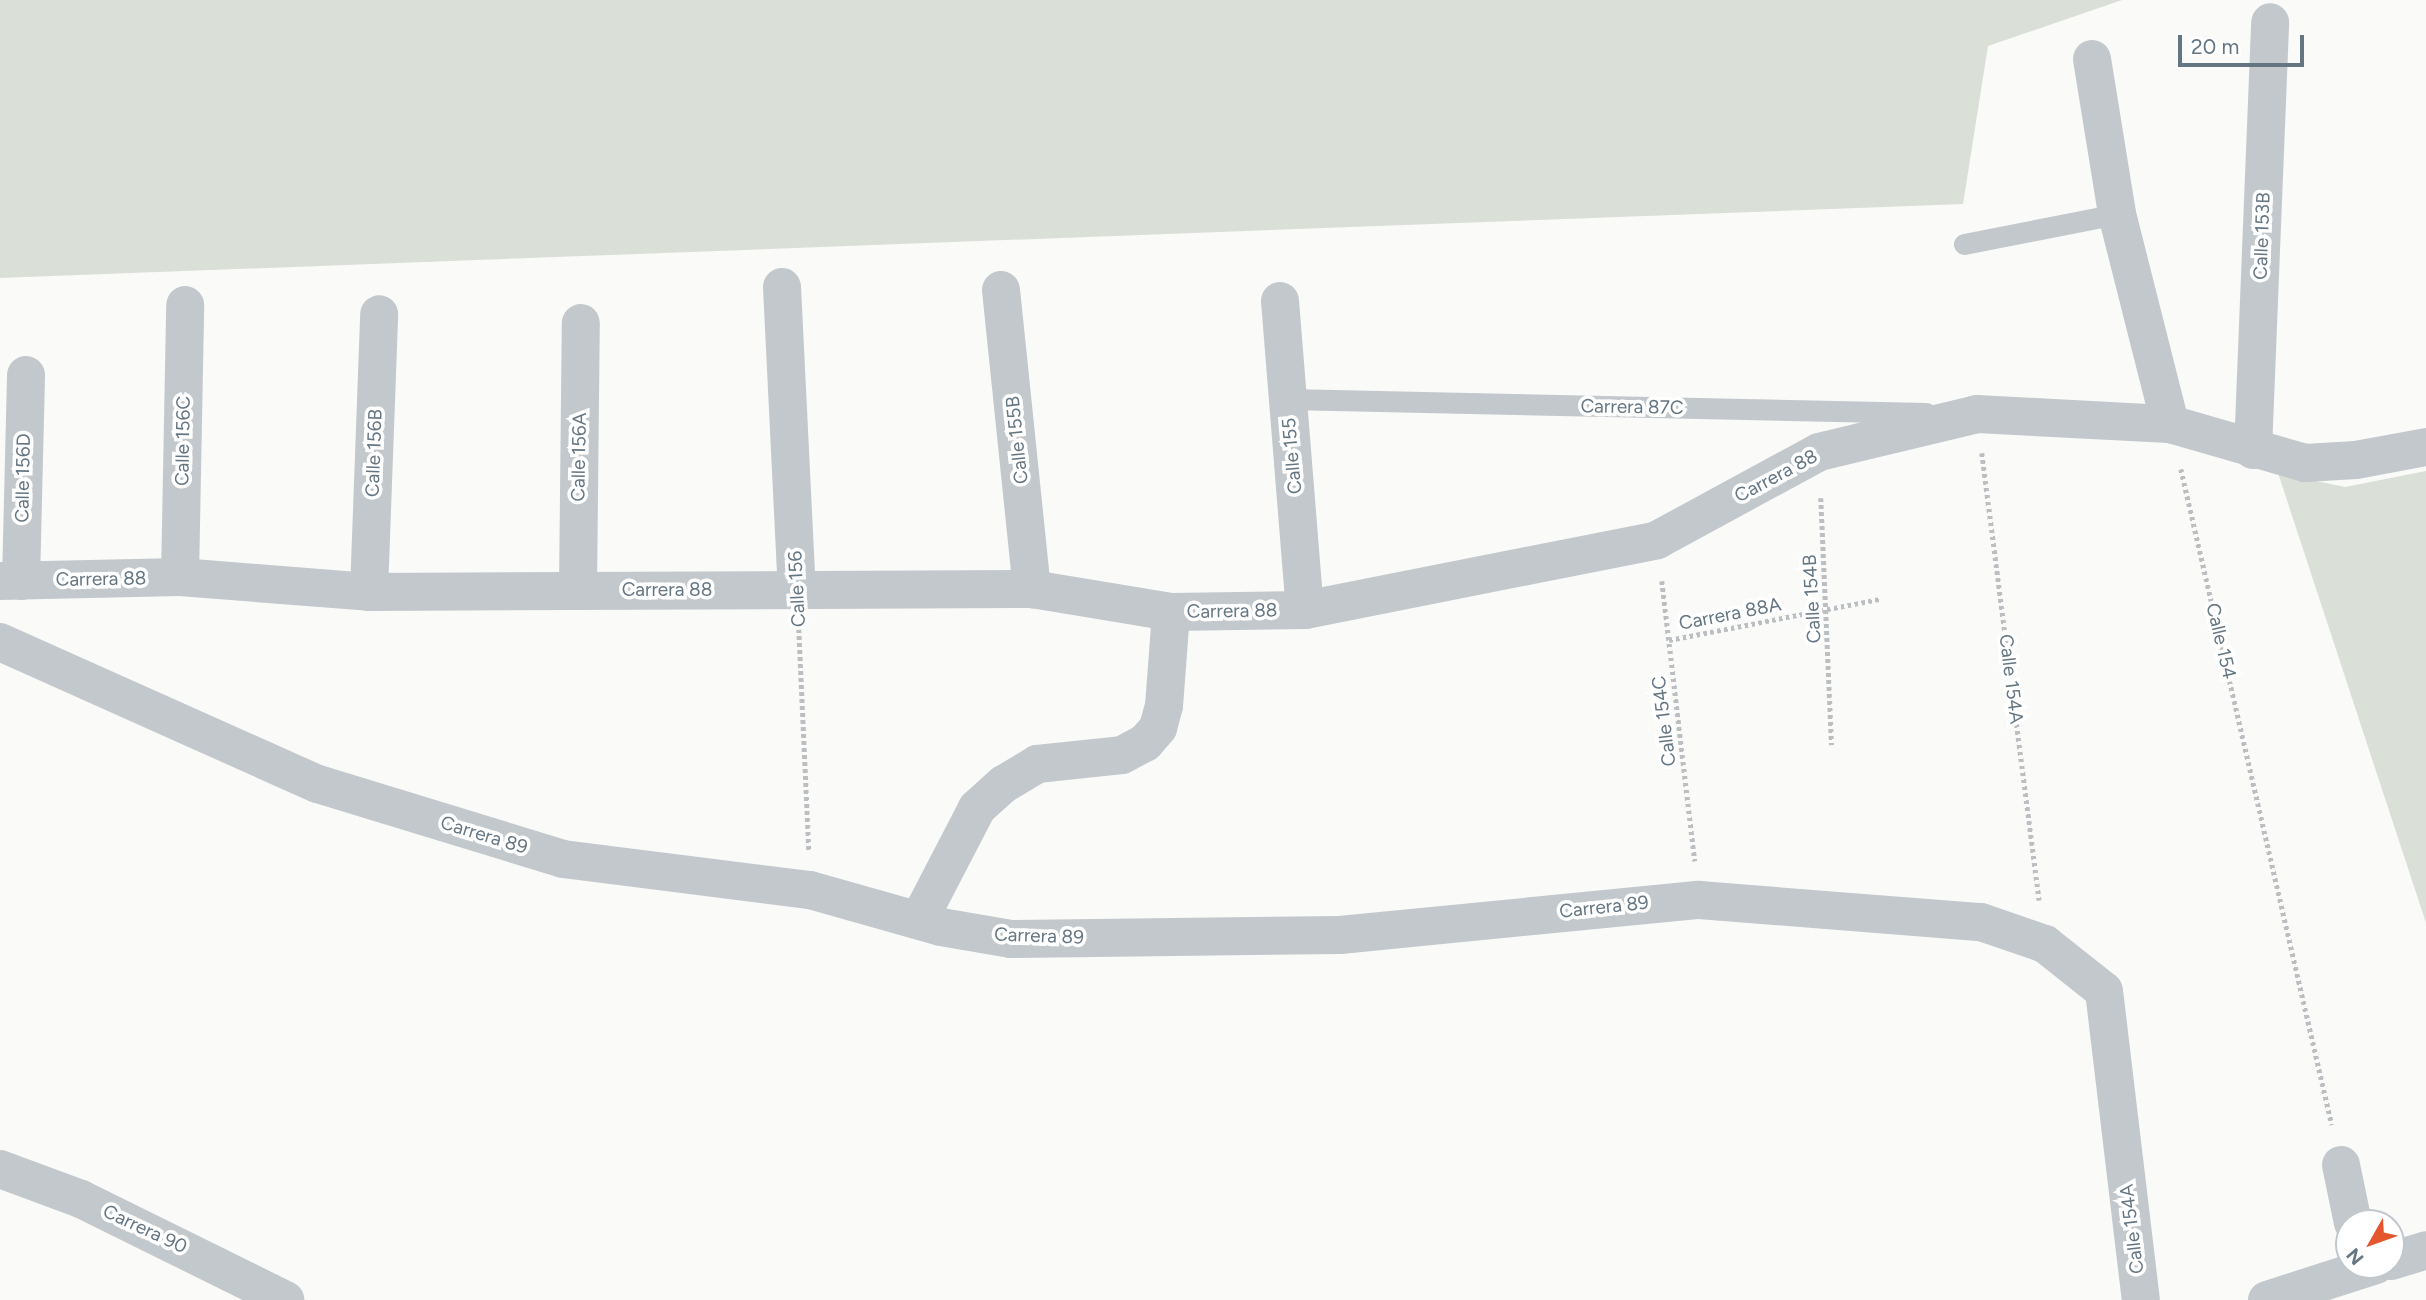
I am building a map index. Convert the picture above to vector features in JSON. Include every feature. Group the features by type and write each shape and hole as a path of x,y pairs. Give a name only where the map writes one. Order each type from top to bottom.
{"street":[{"name":"Calle 153B","path":"2253,450 2270,22"},
{"path":"2092,60 2117,214 2171,424"},
{"name":"Calle 156","path":"782,287 797,590"},
{"name":"Calle 155B","path":"1002,290 1032,589"},
{"name":"Calle 155","path":"1280,301 1305,610"},
{"name":"Calle 156C","path":"180,577 185,305"},
{"name":"Calle 156B","path":"369,592 379,314"},
{"name":"Calle 156A","path":"578,590 581,323"},
{"name":"Calle 156D","path":"10,581 26,374"},
{"name":"Carrera 88","path":"10,581 180,577 369,592 1032,589 1171,612 1305,610 1657,540 1819,452 1977,414 2171,424 2305,463 2356,460 2426,447"},
{"path":"919,920 977,808 1004,784 1037,764 1122,755 1145,743 1158,728 1164,706 1171,612"},
{"name":"Carrera 89","path":"0,642 318,783 563,859 810,890 919,920 1011,939 1340,935 1699,900 1981,922 2045,944 2104,991"},
{"name":"Calle 154A","path":"2104,991 2141,1300"},
{"path":"2341,1165 2350,1209"},
{"name":"Carrera 90","path":"0,1169 81,1199 285,1300"},
{"path":"2405,1256 2426,1250"},
{"path":"2267,1300 2335,1278"}],"lane":[{"path":"1964,244 2117,214"},
{"name":"Carrera 87C","path":"1288,399 1977,414"}],"path":[{"name":"Calle 154A","path":"1977,414 2045,944"},
{"name":"Calle 154","path":"2171,424 2341,1165"},
{"name":"Calle 154B","path":"1819,452 1832,746"},
{"name":"Calle 154C","path":"1657,540 1699,900"},
{"name":"Calle 156","path":"797,590 810,890"},
{"name":"Carrera 88A","path":"1669,640 1879,599"}],"shaded area":[{"path":"0,0 2122,0 1988,46 1963,204 0,278"},
{"path":"2426,471 2426,923 2278,473 2345,487"}]}
